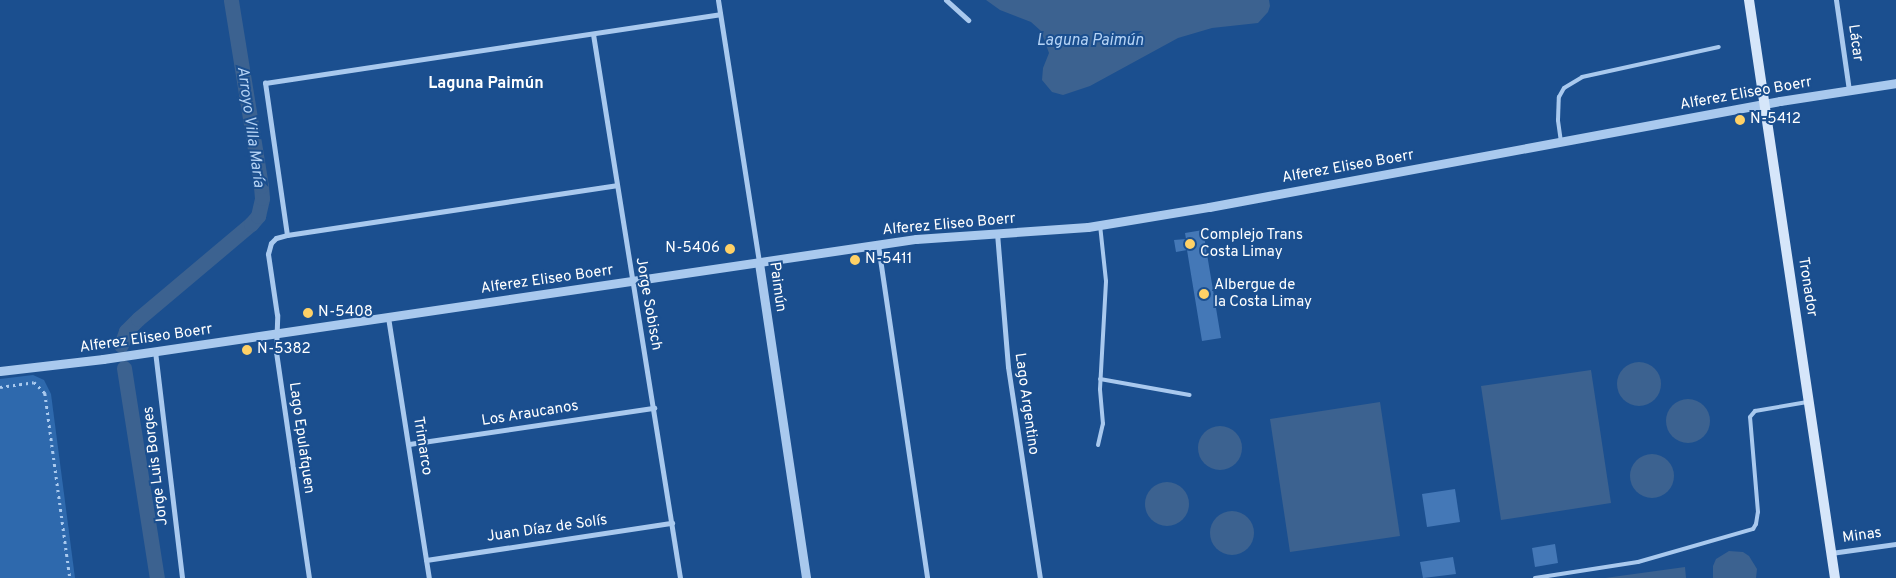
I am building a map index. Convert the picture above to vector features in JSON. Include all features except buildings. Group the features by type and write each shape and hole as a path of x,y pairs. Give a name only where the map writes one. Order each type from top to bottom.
{"main road":[{"name":"Tronador","path":"1749,0 1835,578"}],"street":[{"name":"Paimún","path":"718,0 806,578"},
{"path":"946,0 968,20"},
{"name":"Lácar","path":"1836,0 1849,90"},
{"path":"616,185 287,235 265,83 720,14"},
{"name":"Jorge Sobisch","path":"593,34 631,282 654,408 680,578"},
{"name":"Alferez Eliseo Boerr","path":"0,371 276,334 934,237 1060,230 1100,225 1764,104 1896,83"},
{"name":"Lago Argentino","path":"997,233 1008,367 1040,578"},
{"name":"Lago Epulafquen","path":"287,235 276,238 271,243 268,254 276,315 277,357 309,578"},
{"path":"878,245 927,578"},
{"name":"Trimarco","path":"388,317 429,578"},
{"name":"Jorge Luis Borges","path":"155,351 182,578"},
{"name":"Los Araucanos","path":"409,444 654,408"},
{"name":"Juan Díaz de Solís","path":"426,560 672,523"},
{"name":"Minas","path":"1831,553 1896,544"}],"lane":[{"path":"1561,142 1558,120 1559,97 1564,88 1582,77 1719,47"},
{"path":"1098,445 1103,424 1100,379 1106,267 1100,225"},
{"path":"1100,379 1190,395"},
{"path":"1535,578 1638,562 1753,528 1756,524 1758,512 1750,417 1755,411 1809,402"}],"path":[{"path":"0,386 34,382 45,393 70,578"}],"shaded area":[{"path":"33,375 44,380 51,394 75,578 0,578 0,379"}],"water":[{"name":"Laguna Paimún","path":"986,0 1269,0 1270,6 1268,12 1258,23 1212,28 1178,38 1090,86 1063,95 1052,92 1042,80 1043,68 1049,53 1041,31 1031,22 1000,10"},
{"path":"1643,362 1655,368 1660,375 1660,393 1655,400 1648,405 1635,406 1623,400 1618,393 1617,380 1623,368 1630,363"},
{"path":"1591,370 1611,503 1501,520 1481,386"},
{"path":"1692,399 1704,405 1709,413 1709,429 1704,437 1696,442 1684,443 1672,437 1667,429 1666,417 1672,405 1680,400"},
{"path":"1380,402 1400,536 1290,552 1270,419"},
{"path":"1224,426 1236,432 1241,439 1241,457 1236,464 1229,469 1216,470 1204,464 1199,457 1198,444 1204,432 1211,427"},
{"path":"1656,454 1668,460 1673,467 1673,485 1668,492 1661,497 1648,498 1636,492 1631,485 1630,472 1636,460 1643,455"},
{"path":"1171,482 1183,488 1188,495 1188,513 1183,520 1176,525 1163,526 1151,520 1146,513 1145,500 1151,488 1158,483"},
{"path":"1236,511 1248,517 1253,525 1253,541 1248,549 1240,554 1228,555 1216,549 1211,541 1210,529 1216,517 1224,512"},
{"path":"1729,551 1743,552 1749,556 1757,569 1756,578 1713,578 1713,566 1716,559"},
{"path":"1685,567 1686,578 1605,578"}],"waterway":[{"name":"Arroyo Villa María","path":"121,345 126,331 138,319 251,224 258,216 262,198 261,186 231,0"},
{"name":"Arroyo Villa María","path":"124,368 157,578"}],"place":[{"name":"N-5412","path":"1740,120"},
{"name":"Complejo Trans Costa Limay","path":"1190,244"},
{"name":"N-5406","path":"730,249"},
{"name":"N-5411","path":"855,260"},
{"name":"Albergue de la Costa Limay","path":"1204,294"},
{"name":"N-5408","path":"308,313"},
{"name":"N-5382","path":"247,350"}],"district":[{"name":"Laguna Paimún","path":"486,84"}]}
